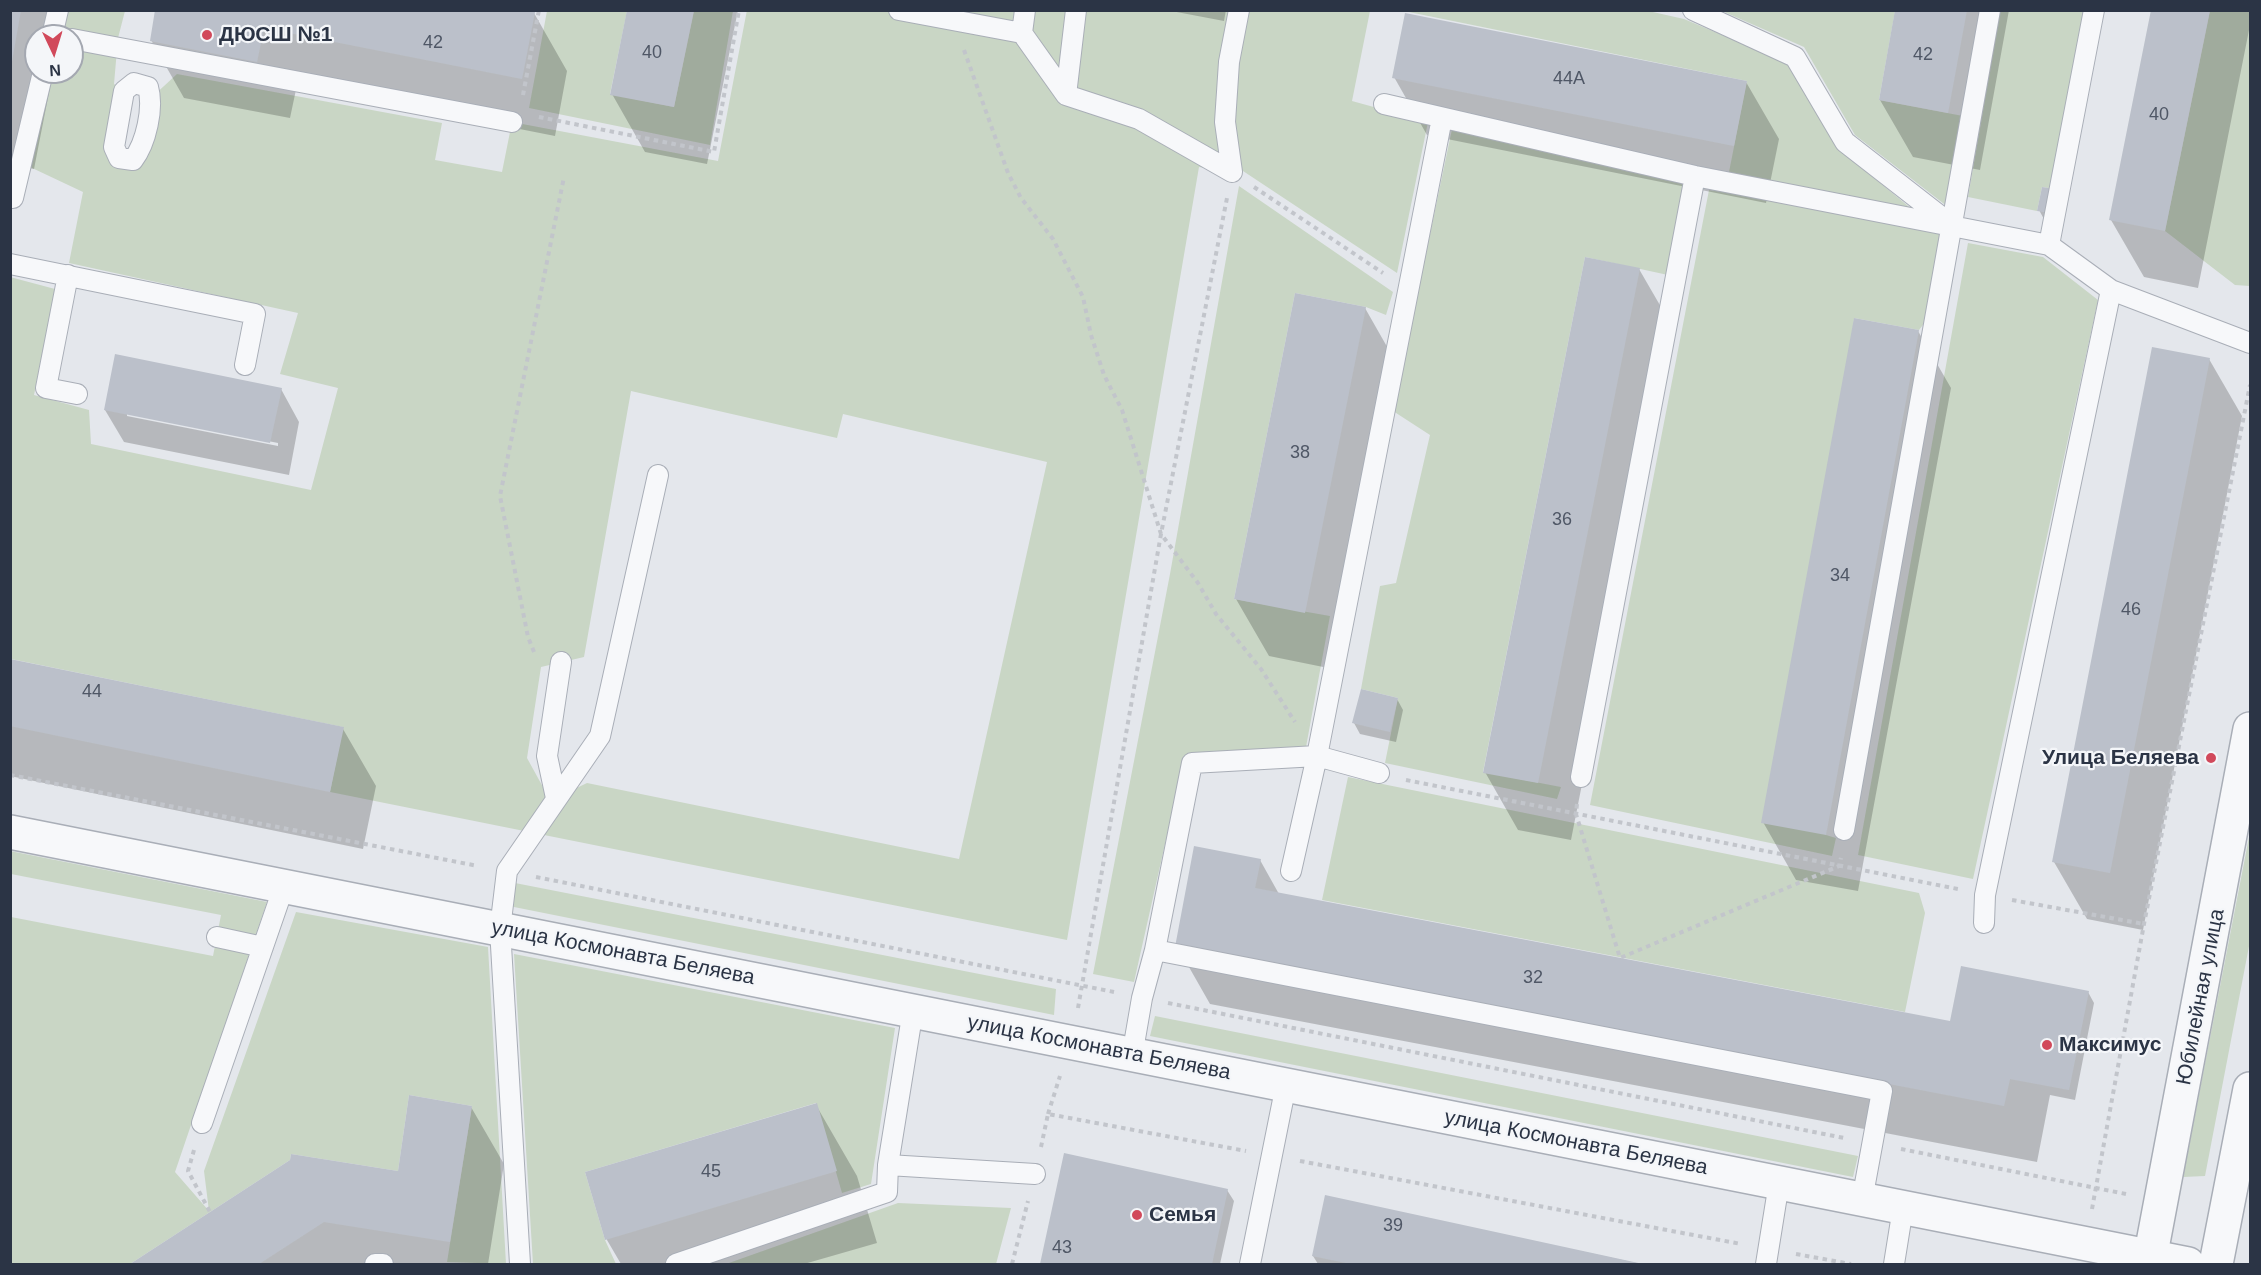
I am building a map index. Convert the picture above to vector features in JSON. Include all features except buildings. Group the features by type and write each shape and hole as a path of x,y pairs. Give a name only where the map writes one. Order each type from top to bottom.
{"street":[{"name":"Юбилейная улица","path":"2150,1261 2250,729"},
{"name":"улица Космонавта Беляева","path":"10,832 1779,1183 2150,1261 2188,1264"},
{"path":"2216,1264 2250,1089"}],"lane":[{"path":"899,10 1022,33"},
{"path":"1025,10 1022,33 1066,95 1140,119 1232,172"},
{"path":"1066,95 1076,10"},
{"path":"1232,172 1225,122 1229,62 1239,10"},
{"path":"1693,10 1795,57 1845,142 1953,226"},
{"path":"1845,830 1990,10"},
{"path":"2049,244 2094,10"},
{"path":"84,41 512,122"},
{"path":"140,85 148,54"},
{"path":"11,202 41,84"},
{"path":"1384,104 1695,176 2049,244 2111,290 2250,343"},
{"path":"1291,871 1317,756 1442,118"},
{"path":"1581,777 1695,176"},
{"path":"10,264 255,314 245,365"},
{"path":"68,275 46,388 77,394"},
{"path":"1984,923 1985,895 2111,290"},
{"path":"520,1264 500,929 507,871 600,736 658,475"},
{"path":"556,798 547,756 561,662"},
{"path":"1132,1056 1142,998 1155,950 1192,763 1317,756 1379,772"},
{"path":"202,1123 284,886"},
{"path":"217,937 263,947"},
{"path":"1155,950 1882,1090 1863,1200"},
{"path":"676,1264 887,1192 888,1165 913,1010"},
{"path":"1250,1264 1274,1156 1286,1085"},
{"path":"888,1165 1035,1174"},
{"path":"1767,1257 1779,1183"},
{"path":"1894,1264 1903,1208"},
{"path":"375,1264 383,1264"}],"path":[{"path":"522,102 539,10"},
{"path":"543,117 714,152 739,10"},
{"path":"950,20 962,44 1008,173 1021,198 1053,239 1083,297 1094,345 1104,375 1122,410 1161,534 1198,583 1216,614 1261,669 1317,756"},
{"path":"1083,986 1161,534 1232,172 1408,290"},
{"path":"537,657 528,637 500,496 564,177"},
{"path":"10,775 507,871 2095,1188 2144,924 2250,387"},
{"path":"1581,777 1576,814 1620,958 1839,866"},
{"path":"1418,783 1985,895 2144,924"},
{"path":"1839,866 1845,830"},
{"path":"1012,1264 1048,1114 1274,1156 1767,1257 1851,1264"},
{"path":"202,1123 188,1171 210,1212"}],"green space":[{"path":"747,10 1370,11 1352,101 1428,122 1397,273 1243,171 1232,172 1199,167 1067,940 330,792 343,727 11,659 10,277 55,289 34,395 89,410 91,444 311,490 338,388 280,374 298,313 69,263 83,192 30,167 47,84 84,84 84,24 60,24 64,11 125,11 118,38 114,84 124,91 114,147 133,160 151,98 177,74 442,123 435,160 502,172 512,122 718,161","holes":["631,391 837,438 843,414 1047,462 959,859 587,783 556,798 549,798 527,758 541,667 584,657"]},
{"path":"1644,10 1684,19 1789,63 1839,149 1942,234 1926,321 1919,330 1854,318 1826,835 1836,838 1832,856 1590,805 1709,190 1725,192 1747,81 1404,11"},
{"path":"547,11 627,11 610,94 674,107 694,11 733,11 710,145 529,108"},
{"path":"1722,11 1895,11 1879,100 1963,116 1948,207 1855,135 1804,47"},
{"path":"2000,11 2087,11 2055,189 2042,187 2037,211 1968,197"},
{"path":"2210,11 2250,11 2250,286 2235,285 2165,231"},
{"path":"1452,129 1685,183 1668,275 1585,257 1483,772 1561,787 1557,799 1385,763 1398,698 1361,689 1380,586 1396,583 1430,435 1393,411"},
{"path":"1239,186 1393,292 1386,315 1366,307 1295,293 1234,599 1330,616 1306,747 1185,755 1134,982 1093,974 1170,574"},
{"path":"1968,243 2043,257 2098,300 1973,879 1858,855"},
{"path":"1348,777 1919,893 1925,913 1905,1012 1322,900"},
{"path":"2250,832 2250,941 2205,1176 2183,1177"},
{"path":"10,851 267,902 175,1172 209,1211 204,1171 296,912 488,947 506,1264 447,1262 472,1106 409,1095 398,1171 291,1154 290,1160 130,1264 11,1264 11,917 213,956 221,915 11,874"},
{"path":"515,883 1056,989 1054,1015 509,906"},
{"path":"514,954 895,1028 871,1184 842,1193 816,1103 585,1172 605,1240 616,1264 533,1264"},
{"path":"1155,1016 1858,1156 1853,1177 1150,1036"},
{"path":"898,1203 1011,1208 996,1264 726,1264"}],"place":[{"name":"ДЮСШ №1","path":"207,35"},
{"name":"Улица Беляева","path":"2211,758"},
{"name":"Максимус","path":"2047,1045"},
{"name":"Семья","path":"1137,1215"}]}
